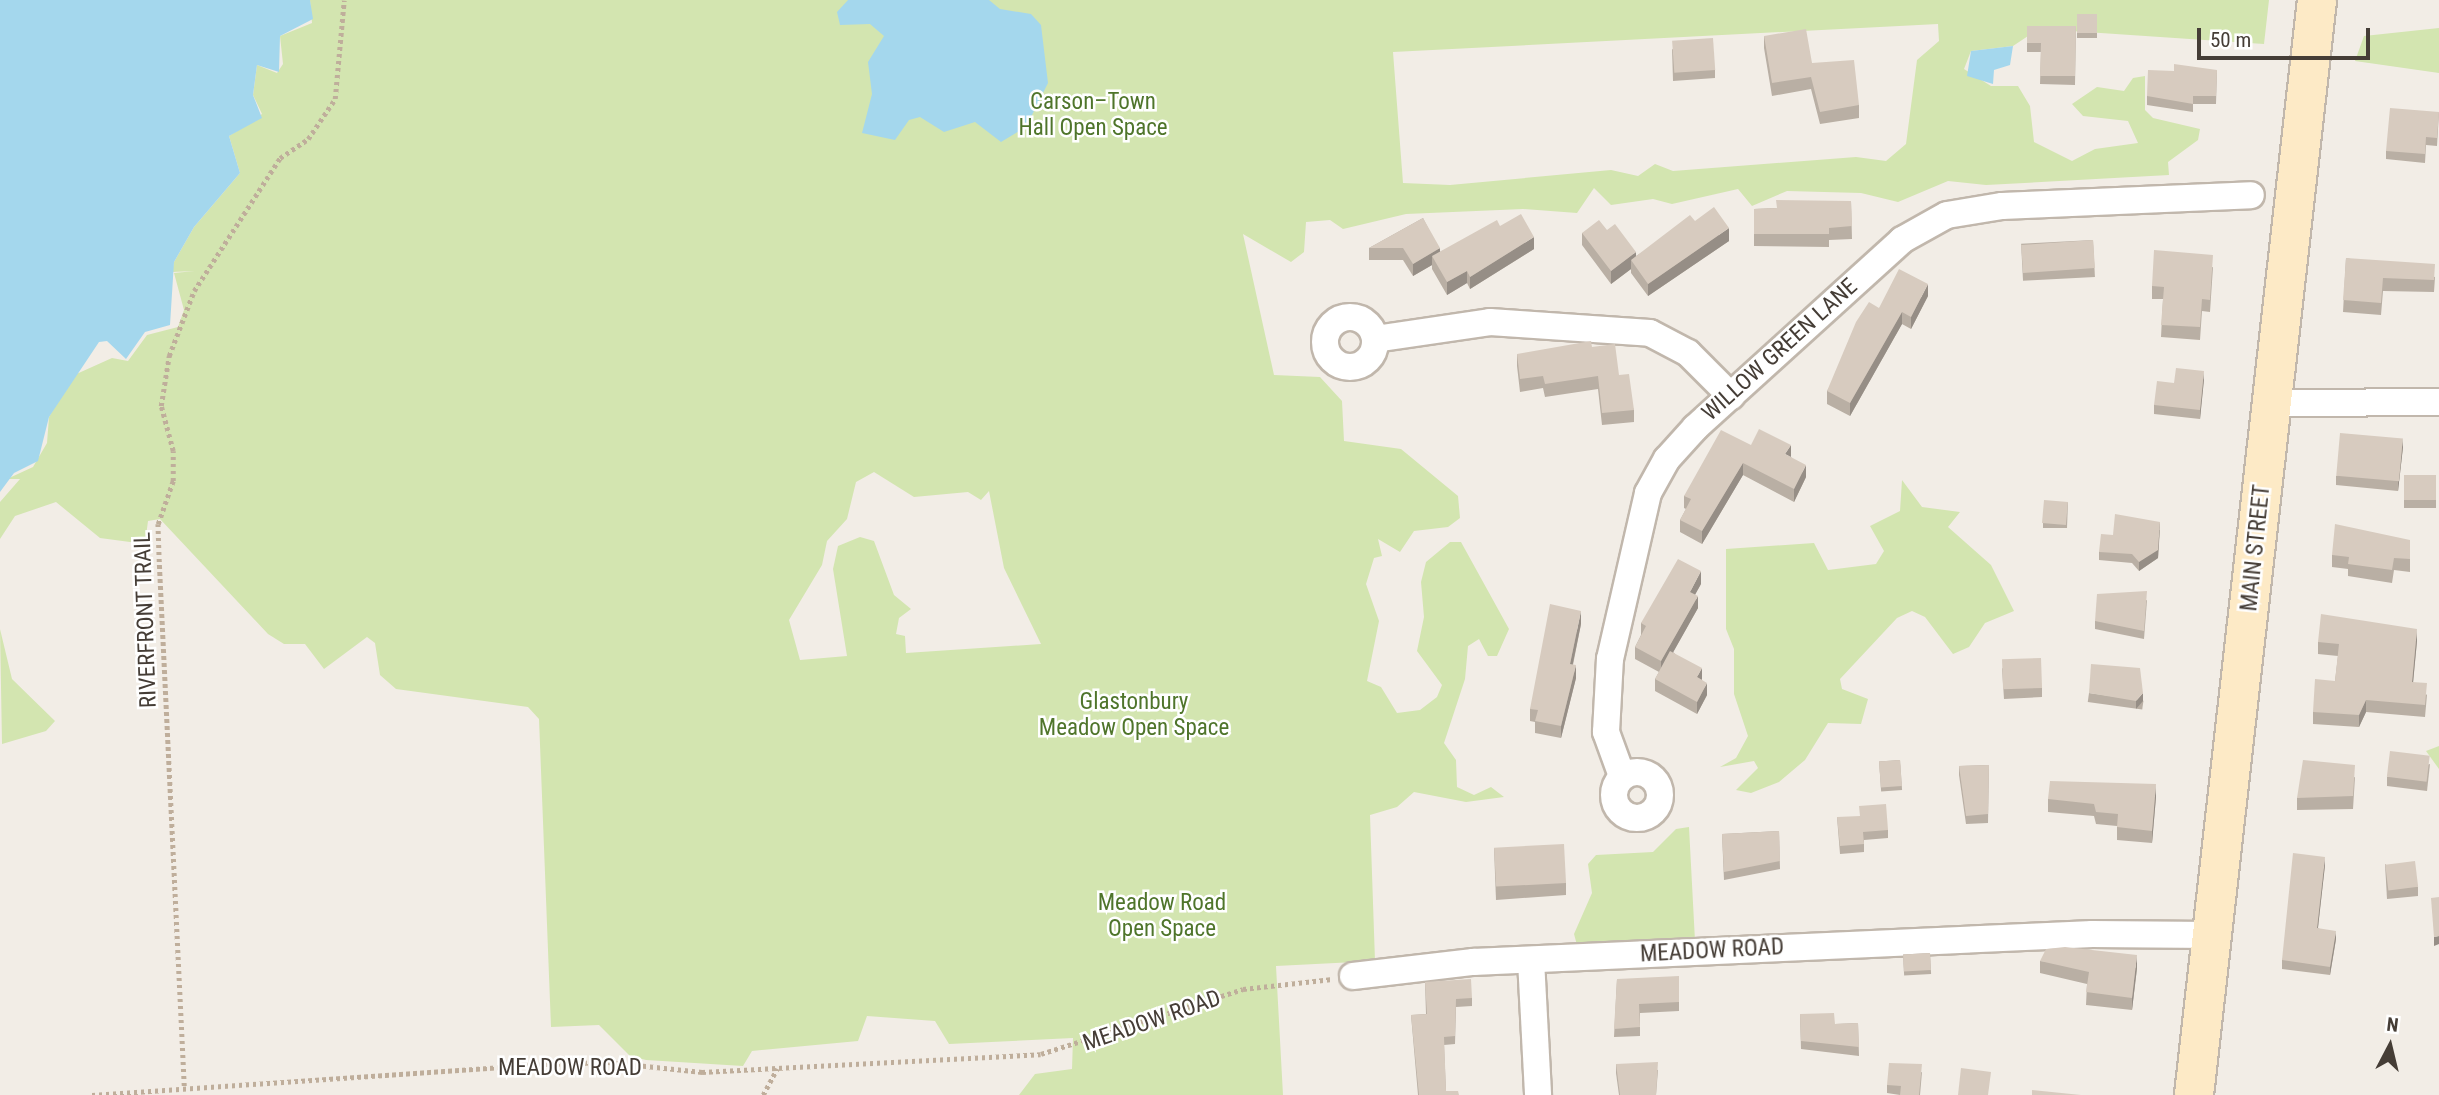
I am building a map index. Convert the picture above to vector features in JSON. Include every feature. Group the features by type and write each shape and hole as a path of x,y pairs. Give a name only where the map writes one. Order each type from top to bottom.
{"main road":[{"name":"MAIN STREET","path":"2194,1095 2317,0"}],"street":[{"name":"WILLOW GREEN LANE","path":"1622,776 1606,732 1607,683 1641,515 1667,459 1731,396 1902,240 1947,215 1991,206 2251,195 2295,198"},
{"path":"1375,339 1490,322 1650,333 1688,353 1731,396"},
{"path":"2272,403 2439,402"},
{"name":"MEADOW ROAD","path":"1353,976 1531,960 2104,933 2212,935"},
{"path":"1531,960 1538,1095"}],"path":[{"name":"RIVERFRONT TRAIL","path":"184,1086 158,524 173,481 173,451 161,406 169,356 194,291 280,158 308,139 335,99 344,0"},
{"name":"MEADOW ROAD","path":"92,1095 184,1086 585,1063 702,1072 1060,1051 1243,989 1353,976"},
{"path":"763,1095 778,1068"}],"green space":[{"path":"310,0 2269,0 2264,44 2071,31 2031,34 2013,46 1971,51 1964,69 1991,86 2018,86 2030,106 2034,142 2072,161 2095,149 2138,143 2128,121 2083,116 2072,104 2097,87 2124,91 2133,78 2145,76 2145,110 2153,118 2200,129 2198,140 2168,162 2169,175 1986,185 1948,181 1898,202 1861,193 1787,191 1752,206 1738,189 1672,204 1653,199 1611,205 1594,188 1577,213 1523,209 1406,214 1343,229 1330,220 1306,222 1304,252 1291,262 1243,234 1274,375 1320,377 1342,401 1344,441 1401,449 1458,496 1460,518 1448,527 1414,531 1400,552 1378,539 1382,556 1374,558 1366,584 1379,621 1367,681 1381,687 1397,713 1420,710 1437,697 1442,685 1417,651 1424,617 1421,582 1426,562 1450,542 1461,542 1509,629 1497,656 1488,656 1479,639 1468,646 1465,679 1444,743 1456,760 1457,787 1474,795 1491,787 1504,797 1466,802 1414,792 1397,807 1370,815 1375,961 1276,966 1283,1095 1019,1095 1035,1074 1072,1069 1073,1038 949,1044 935,1021 867,1016 858,1041 752,1051 743,1066 646,1060 630,1056 599,1025 551,1027 539,719 528,707 396,689 380,675 375,643 367,637 324,669 305,644 284,644 268,634 160,519 148,521 145,544 100,538 56,502 15,516 0,539 0,502 20,479 7,479 33,467 47,443 49,417 72,376 112,358 128,361 147,335 178,327 184,310 174,273 195,271 172,272 174,262 194,227 240,173 229,136 262,114 253,95 257,65 277,73 283,64 280,36 312,23","holes":["1938,24 1939,41 1917,60 1906,144 1886,161 1856,157 1673,171 1655,164 1638,176 1611,170 1450,185 1403,183 1393,52","874,472 914,497 968,492 981,500 989,491 1004,568 1041,644 906,653 905,636 896,634 899,618 911,609 894,595 874,541 860,537 838,546 833,569 847,656 800,660 789,620 822,565 827,541 847,519 856,482"]},
{"path":"2439,28 2439,73 2355,61 2364,36"},
{"path":"1902,480 1922,507 1960,512 1948,527 1991,565 2014,611 1985,623 1969,647 1953,654 1925,617 1912,611 1897,618 1840,679 1842,689 1868,699 1861,724 1828,723 1805,760 1779,782 1751,793 1736,790 1758,768 1754,761 1720,767 1736,758 1748,736 1734,694 1734,649 1726,629 1726,549 1814,543 1828,570 1876,564 1884,551 1870,526 1900,511"},
{"path":"0,629 12,679 55,721 46,731 2,744"},
{"path":"2439,746 2439,769 2426,751"},
{"path":"1689,827 1695,941 1577,945 1574,934 1592,893 1588,864 1596,855 1653,852 1676,829"}],"water":[{"path":"0,0 310,0 313,19 280,36 279,72 257,65 253,95 262,118 229,136 240,173 194,227 174,262 170,325 145,332 126,359 107,341 99,342 49,417 38,461 14,473 0,492"},
{"path":"848,0 989,0 1000,9 1031,14 1041,25 1048,83 1026,127 1001,142 975,122 944,132 920,117 909,120 895,140 862,133 872,94 868,62 884,36 870,24 840,25 837,12"},
{"path":"2013,46 2010,65 1994,70 1993,84 1967,76 1971,51"}],"building":[{"path":"2077,14 2097,14 2097,33 2077,33"},
{"path":"2027,26 2076,26 2075,76 2040,76 2041,43 2027,43"},
{"path":"1806,29 1812,63 1854,60 1859,105 1820,112 1811,77 1772,83 1764,36"},
{"path":"1713,38 1715,70 1674,73 1672,41"},
{"path":"2174,64 2217,70 2216,96 2193,96 2193,104 2147,96 2148,70 2174,71"},
{"path":"2390,108 2439,112 2437,138 2426,137 2425,154 2386,151"},
{"path":"1776,200 1851,201 1852,226 1829,228 1829,234 1754,234 1754,209 1777,208"},
{"path":"1714,207 1729,228 1648,284 1631,260 1690,215 1695,221"},
{"path":"1521,214 1534,237 1470,277 1467,271 1447,282 1432,256 1497,220 1500,226"},
{"path":"1423,218 1440,248 1413,264 1403,248 1369,248"},
{"path":"1599,220 1607,230 1615,224 1636,252 1611,271 1582,233"},
{"path":"2093,240 2095,268 2023,273 2021,245"},
{"path":"2154,250 2213,255 2210,300 2202,299 2200,327 2161,325 2164,287 2152,286"},
{"path":"2346,258 2435,264 2434,280 2383,278 2381,303 2343,300"},
{"path":"1899,269 1928,284 1911,317 1902,312 1850,403 1827,391 1856,322 1869,302 1879,308"},
{"path":"1591,341 1592,347 1615,344 1619,375 1629,374 1634,410 1602,413 1598,376 1545,384 1543,376 1520,379 1517,354"},
{"path":"2176,368 2204,371 2200,410 2154,405 2157,381 2174,383"},
{"path":"1759,429 1791,445 1785,454 1806,465 1794,489 1743,463 1702,531 1680,520 1691,499 1684,496 1721,430 1751,445"},
{"path":"2340,433 2403,438 2399,481 2336,476"},
{"path":"2404,475 2436,475 2436,500 2404,500"},
{"path":"2044,500 2068,502 2066,525 2042,523"},
{"path":"2115,514 2160,522 2158,550 2139,562 2132,554 2099,552 2101,534 2113,535"},
{"path":"2335,524 2410,540 2410,559 2394,558 2392,570 2348,564 2349,557 2332,555"},
{"path":"1678,559 1701,571 1690,592 1698,596 1661,661 1635,647 1646,626 1641,623"},
{"path":"2147,591 2144,631 2095,621 2097,594"},
{"path":"1550,604 1581,611 1570,664 1576,665 1561,726 1535,721 1538,710 1530,709"},
{"path":"2321,614 2417,629 2412,682 2427,683 2425,705 2366,700 2359,715 2313,712 2315,679 2335,681 2339,644 2318,642"},
{"path":"1670,651 1702,668 1697,677 1707,683 1697,702 1655,679"},
{"path":"2041,658 2042,688 2003,689 2002,659"},
{"path":"2091,664 2140,668 2143,693 2136,701 2089,693"},
{"path":"2390,751 2430,756 2427,782 2387,777"},
{"path":"1900,760 1902,786 1881,787 1879,761"},
{"path":"2303,760 2355,765 2353,796 2297,798"},
{"path":"1989,765 1988,814 1966,816 1959,766"},
{"path":"2050,781 2156,784 2152,831 2117,827 2118,814 2096,812 2094,804 2048,799"},
{"path":"1886,804 1888,830 1863,832 1864,844 1840,846 1837,817 1860,816 1859,806"},
{"path":"1779,831 1780,861 1724,872 1722,834"},
{"path":"1564,844 1566,883 1496,887 1494,848"},
{"path":"2293,853 2325,857 2317,928 2336,931 2330,967 2282,960"},
{"path":"2415,861 2418,887 2388,890 2385,865"},
{"path":"2439,897 2439,936 2434,937 2431,898"},
{"path":"2065,947 2137,955 2132,998 2086,992 2089,972 2040,961 2046,949"},
{"path":"1930,953 1931,970 1904,971 1903,954"},
{"path":"1679,976 1679,1002 1639,1004 1640,1027 1614,1029 1617,979"},
{"path":"1471,979 1472,998 1456,999 1455,1036 1444,1037 1446,1091 1458,1091 1459,1095 1419,1095 1411,1015 1427,1014 1425,982"},
{"path":"1834,1013 1835,1024 1858,1023 1859,1047 1801,1041 1800,1014"},
{"path":"1658,1062 1656,1095 1620,1095 1616,1064"},
{"path":"1889,1063 1922,1064 1919,1095 1900,1095 1901,1086 1887,1085"},
{"path":"1961,1068 1991,1072 1988,1095 1958,1095"},
{"path":"2032,1090 2081,1095 2032,1095"}],"park label":[{"name":"Carson–Town Hall Open Space","path":"1093,115"},
{"name":"Glastonbury Meadow Open Space","path":"1134,715"},
{"name":"Meadow Road Open Space","path":"1162,916"}]}
